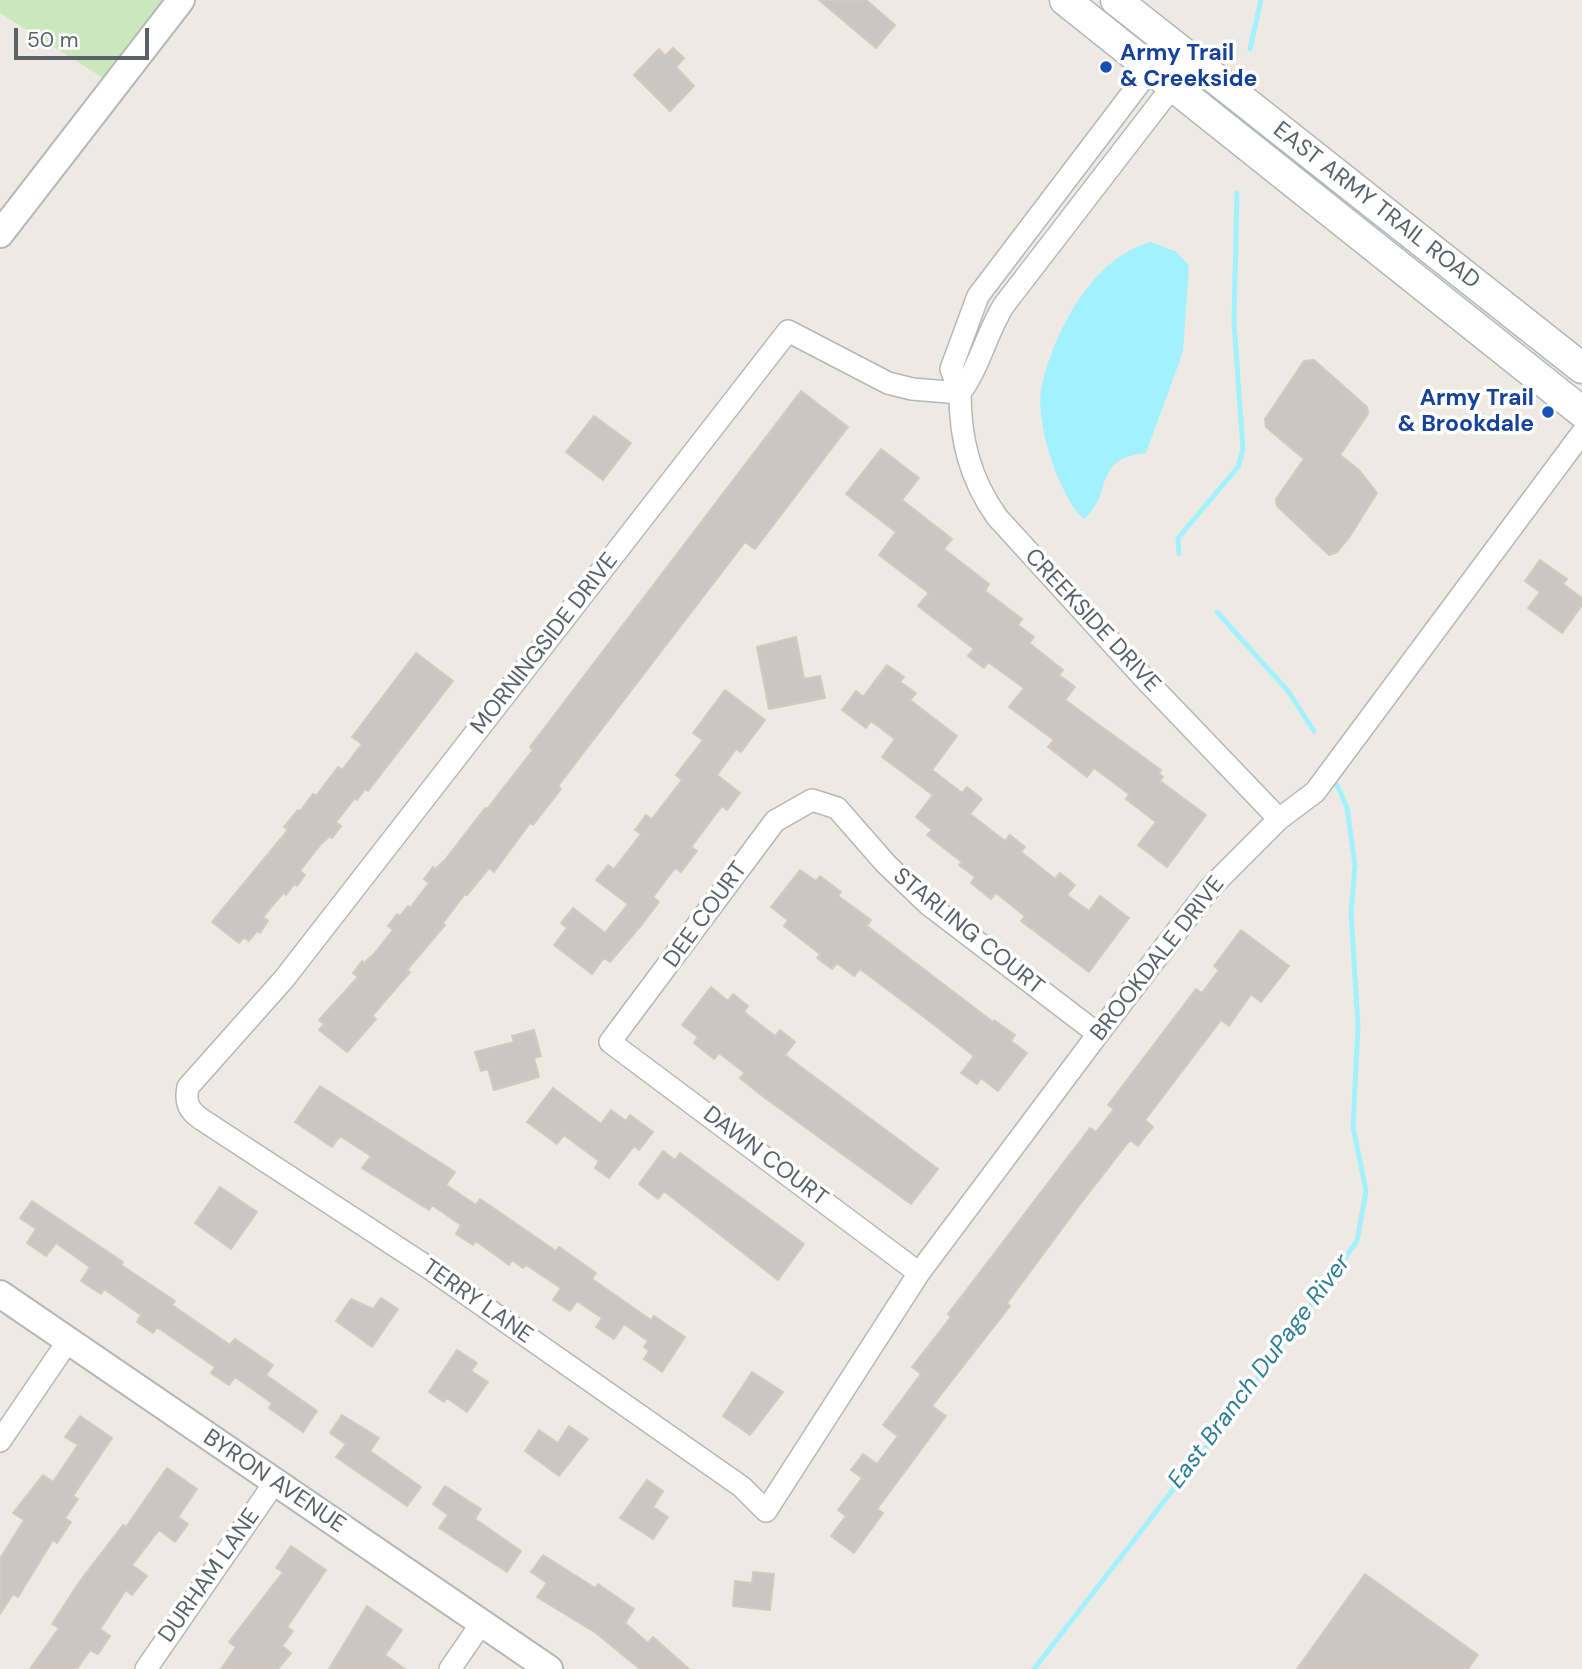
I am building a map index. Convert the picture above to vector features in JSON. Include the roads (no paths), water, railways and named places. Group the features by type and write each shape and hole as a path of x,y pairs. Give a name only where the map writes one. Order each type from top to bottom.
{"main road":[{"name":"EAST ARMY TRAIL ROAD","path":"1065,0 1161,79 1579,407"},
{"name":"EAST ARMY TRAIL ROAD","path":"1116,0 1582,368"}],"street":[{"path":"0,234 181,0"},
{"name":"CREEKSIDE DRIVE","path":"960,393 975,372 990,327 1053,241 1181,52"},
{"name":"CREEKSIDE DRIVE","path":"1161,79 1032,225 978,296 951,369 960,393 960,422 968,461 982,496 997,517 1142,676 1279,819"},
{"path":"1032,225 1053,241"},
{"name":"MORNINGSIDE DRIVE","path":"186,1100 188,1087 284,979 788,331 888,383 912,389 960,393"},
{"name":"BROOKDALE DRIVE","path":"766,1511 919,1273 1098,1034 1210,888 1279,819 1315,792 1582,433"},
{"name":"STARLING COURT","path":"812,800 837,808 886,864 929,905 1098,1034"},
{"name":"DEE COURT","path":"611,1042 775,821 812,800"},
{"name":"DAWN COURT","path":"611,1042 919,1273"},
{"name":"TERRY LANE","path":"186,1100 192,1112 201,1119 429,1268 742,1487 766,1511"},
{"name":"BYRON AVENUE","path":"0,1294 549,1669"},
{"path":"0,1441 68,1341"},
{"name":"DURHAM LANE","path":"146,1669 275,1482"},
{"path":"450,1669 481,1623"}],"water":[{"path":"1151,242 1177,252 1189,266 1183,352 1146,453 1129,456 1117,462 1110,470 1099,499 1084,519 1066,493 1050,456 1041,417 1042,385 1056,342 1080,298 1094,279 1130,250"}],"waterway":[{"name":"East Branch DuPage River","path":"1250,49 1261,0"},
{"name":"East Branch DuPage River","path":"1179,554 1178,538 1238,467 1243,450 1234,322 1237,193"},
{"name":"East Branch DuPage River","path":"1217,612 1288,691 1314,731"},
{"name":"East Branch DuPage River","path":"1034,1669 1238,1406 1357,1241 1366,1191 1353,1127 1358,1026 1351,913 1355,865 1347,808 1337,785"}],"place":[{"name":"Army Trail & Creekside","path":"1106,67"},
{"name":"Army Trail & Brookdale","path":"1548,412"}]}
